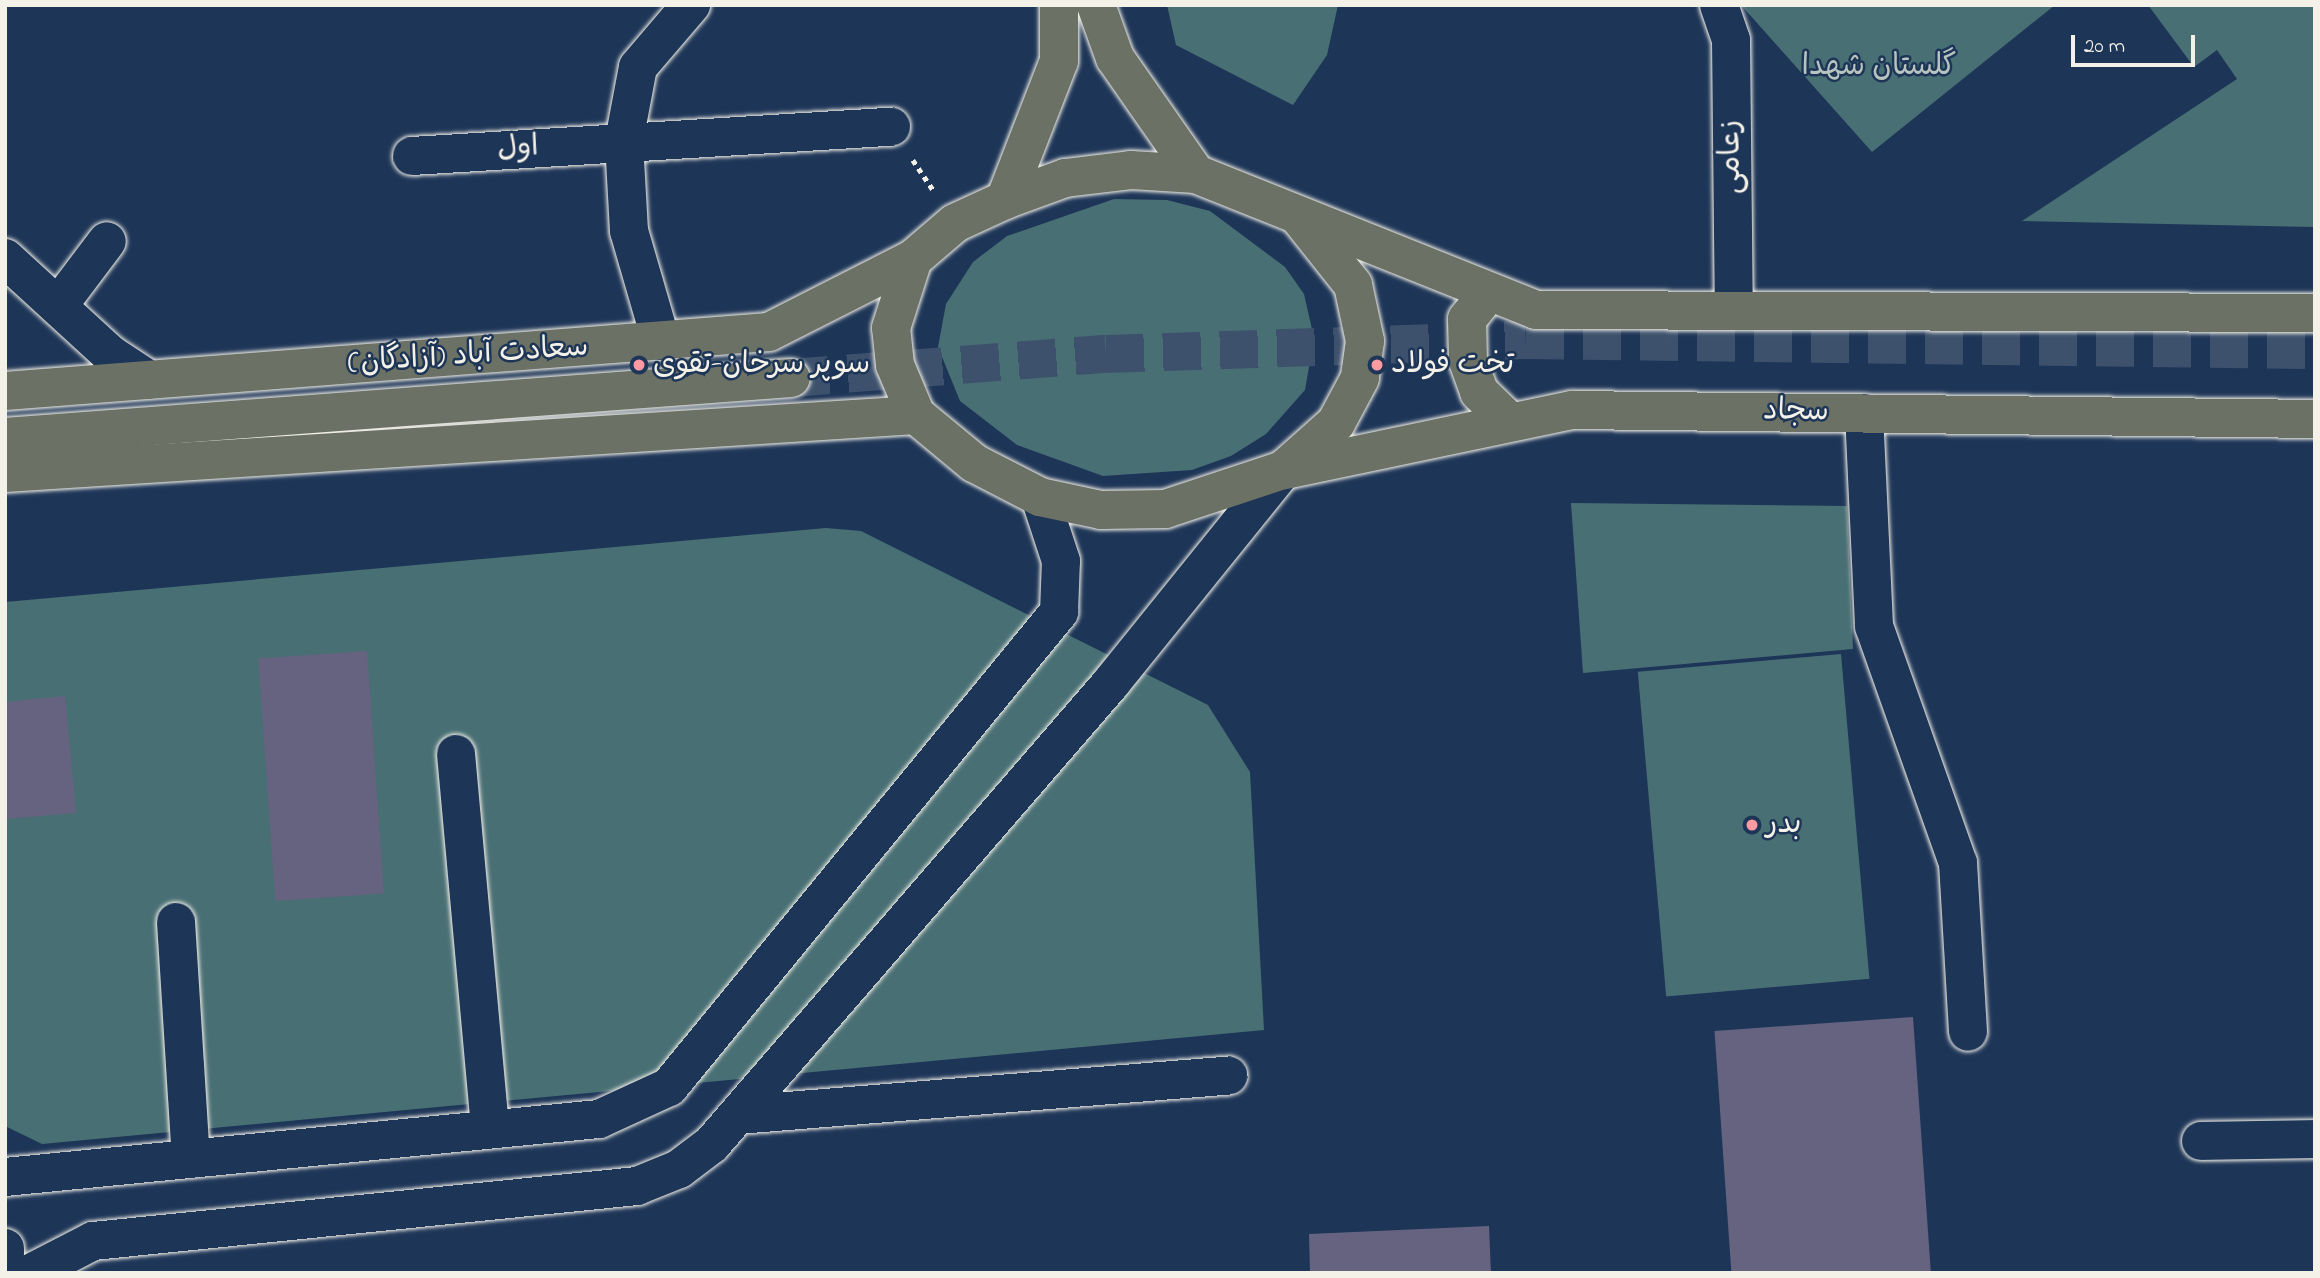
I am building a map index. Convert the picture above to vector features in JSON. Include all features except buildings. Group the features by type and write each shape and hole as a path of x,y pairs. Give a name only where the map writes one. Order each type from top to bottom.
{"main road":[{"path":"1005,200 1059,61 1059,5"},
{"path":"1096,5 1115,58 1196,174 1536,310 2315,313"},
{"name":"سعادت آباد (آزادگان)","path":"5,391 769,332 913,258 956,223 1005,200 1065,178 1131,170 1196,174"},
{"path":"1283,470 1336,423 1360,378 1365,341 1353,285 1299,217"},
{"path":"5,473 916,415 895,365 891,328 913,258"},
{"path":"1489,292 1466,319 1468,361 1479,392 1509,421"},
{"path":"5,437 791,378"},
{"name":"سجاد","path":"916,415 974,463 1040,497 1101,510 1165,509 1283,470 1572,410 2315,419"}],"street":[{"path":"661,341 629,231 624,141 638,67 691,5"},
{"name":"زعامی","path":"1719,5 1731,40 1734,310"},
{"name":"اول","path":"412,156 624,141 891,127"},
{"path":"58,306 107,241"},
{"path":"5,258 58,306 149,380"},
{"path":"1864,413 1874,626 1958,863 1968,1032"},
{"path":"31,1273 93,1241 637,1186 678,1169 738,1115 1111,683 1283,470"},
{"path":"5,1177 598,1119 669,1087 1059,612 1061,561 1040,497"},
{"path":"456,754 491,1128"},
{"path":"176,922 191,1159"},
{"path":"738,1115 1228,1076"},
{"path":"2201,1141 2315,1139"},
{"path":"5,1248 5,1254"}],"path":[{"path":"891,127 956,223"}],"green space":[{"path":"1167,5 1338,5 1327,55 1293,105 1176,45"},
{"name":"گلستان شهدا","path":"1741,5 2055,5 1872,152"},
{"path":"2148,5 2315,5 2315,227 2022,221 2237,79 2217,50 2194,67"},
{"path":"1114,199 1167,200 1210,211 1285,267 1304,294 1314,338 1305,390 1266,434 1231,456 1192,470 1103,476 1017,445 960,401 938,347 946,304 973,262 1007,236"},
{"path":"1571,503 1847,506 1853,649 1583,673"},
{"path":"826,528 861,531 1208,705 1250,772 1264,1030 42,1144 5,1126 5,602"},
{"name":"بدر","path":"1841,654 1869,979 1666,997 1638,672"}],"tunnel":[{"path":"791,378 1106,354 1526,340 2315,350"}],"place":[{"name":"سوپر سرخان-تقوی","path":"639,365"},
{"name":"تخت فولاد","path":"1377,365"},
{"name":"بدر","path":"1752,825"}]}
